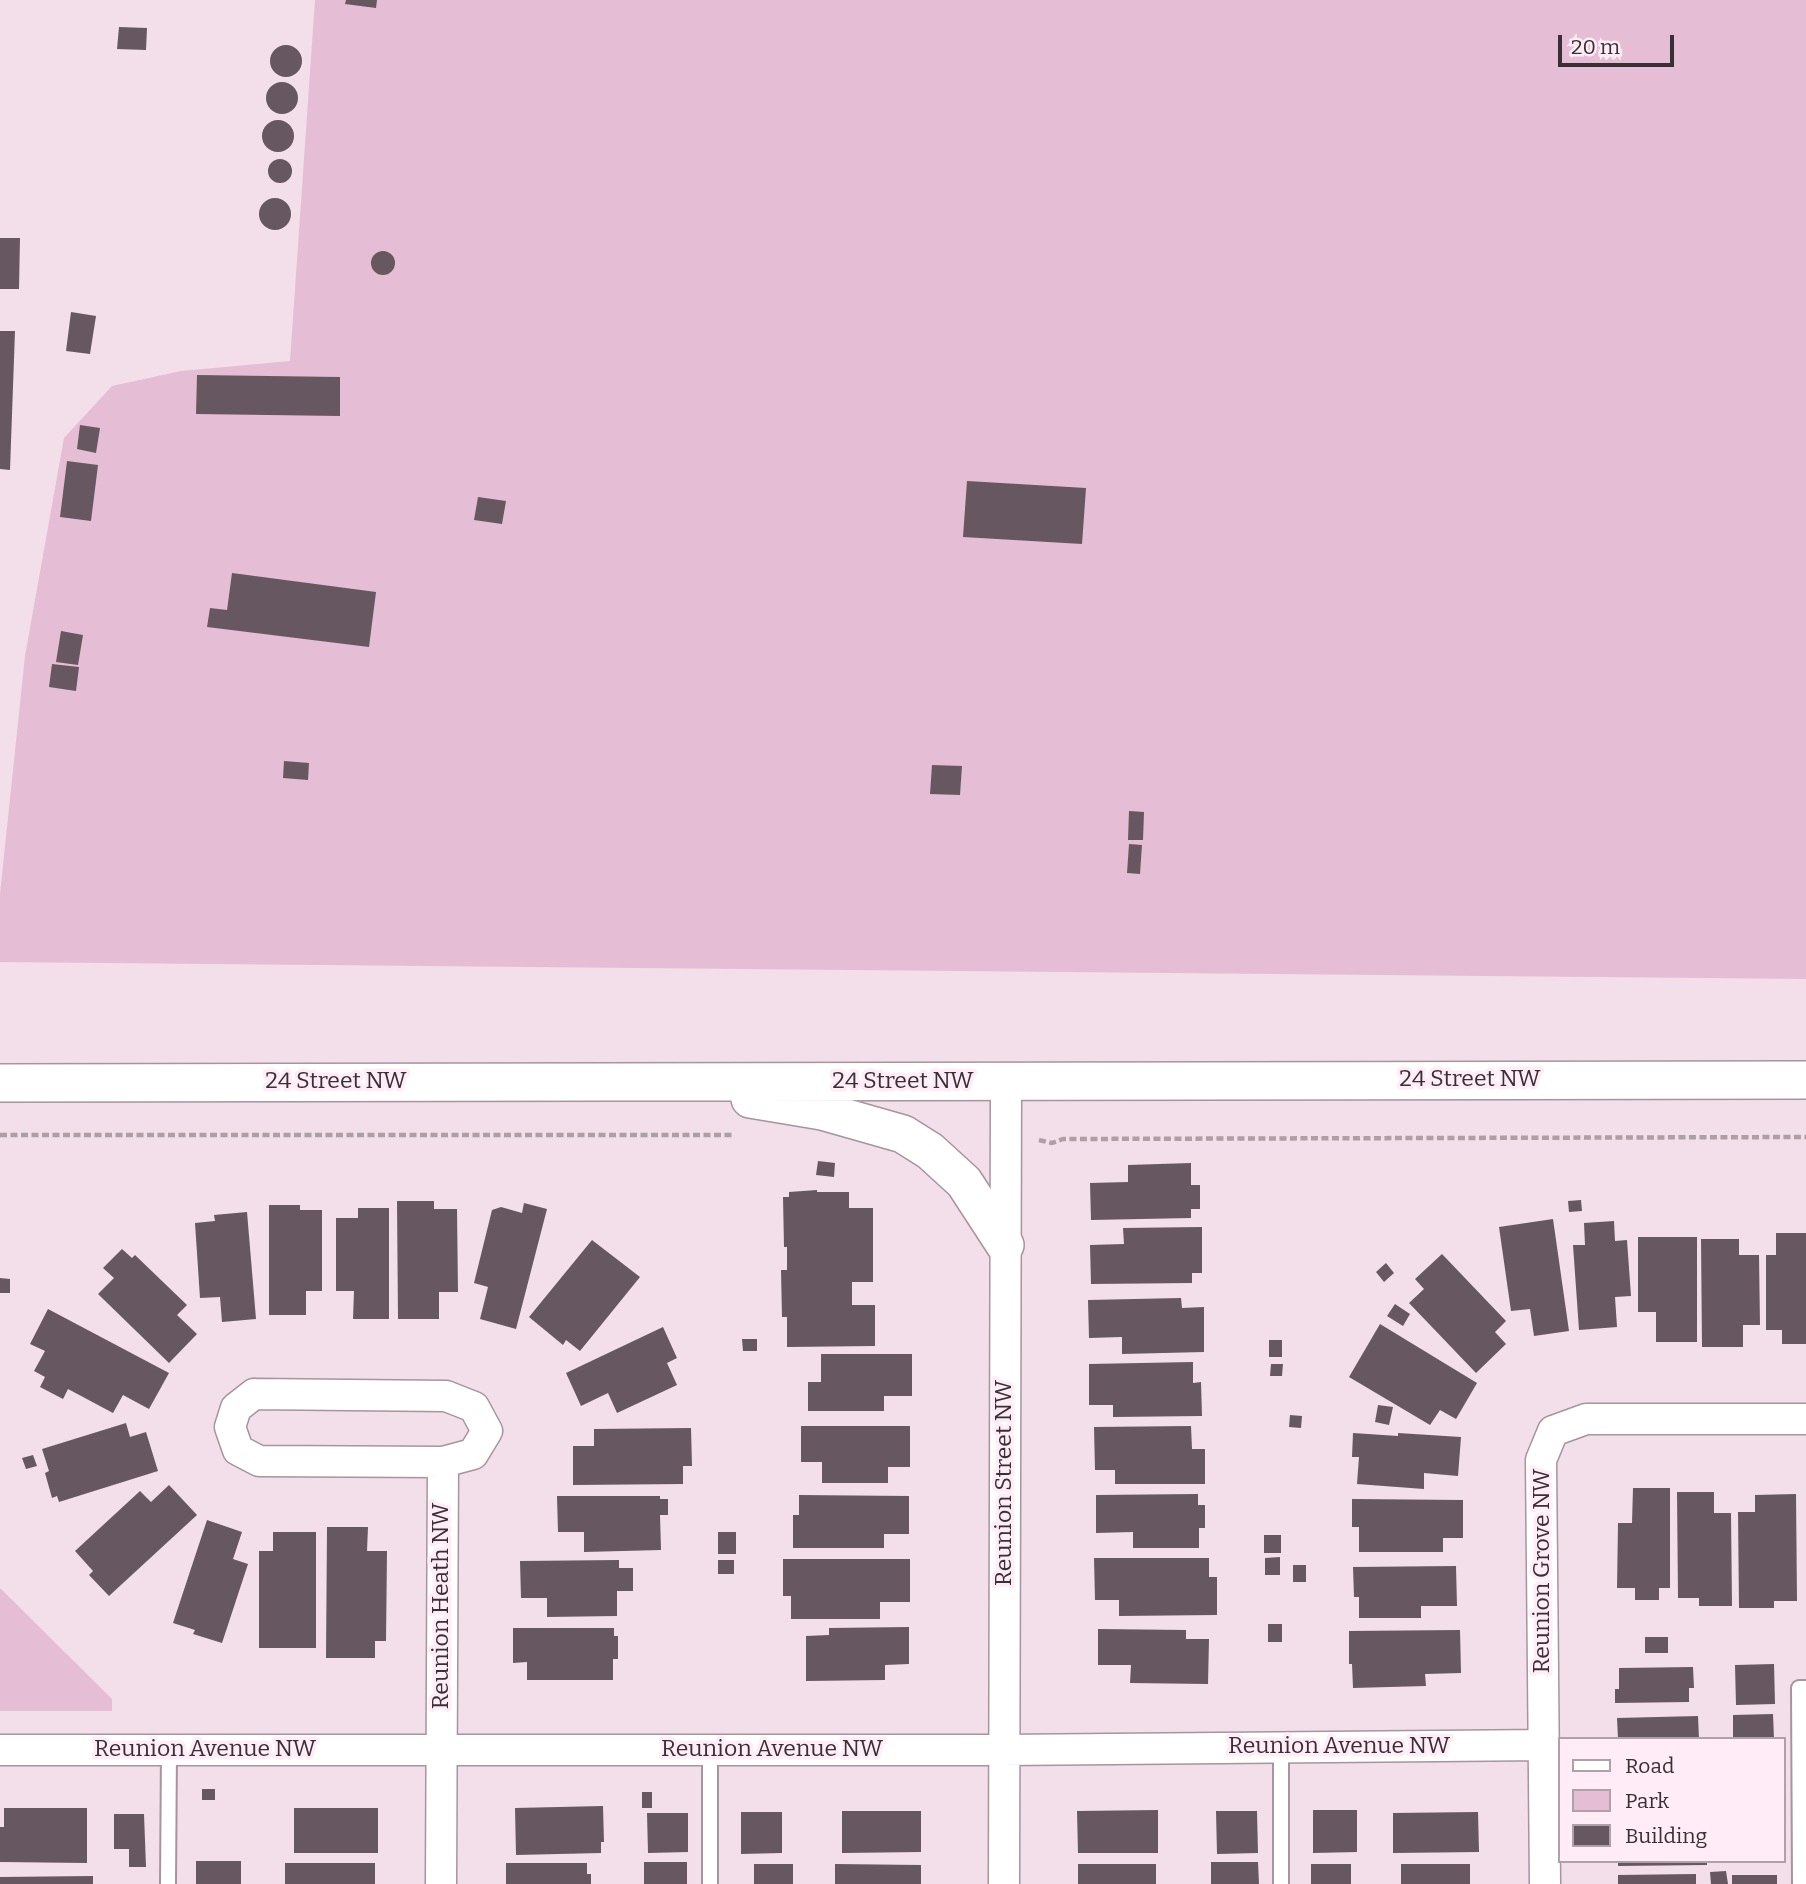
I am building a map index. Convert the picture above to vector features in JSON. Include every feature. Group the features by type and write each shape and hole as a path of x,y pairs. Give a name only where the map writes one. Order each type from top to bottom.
{"street":[{"name":"24 Street NW","path":"0,1083 1806,1080"},
{"path":"638,1081 822,1111 903,1134 930,1151 964,1182 1005,1245"},
{"name":"Reunion Street NW","path":"1004,1884 1006,1082"},
{"path":"254,1394 446,1396 474,1408 486,1431 473,1454 443,1462 259,1461 238,1450 230,1427 236,1408 254,1394"},
{"name":"Reunion Grove NW","path":"1545,1884 1541,1460 1553,1431 1586,1419 1806,1419"},
{"name":"Reunion Heath NW","path":"442,1884 443,1462"},
{"name":"Reunion Avenue NW","path":"0,1750 1004,1750 1545,1745"}],"lane":[{"path":"1800,1884 1799,1688 1806,1688"},
{"path":"1281,1748 1281,1884"},
{"path":"169,1750 169,1884"},
{"path":"710,1750 710,1884"}],"path":[{"path":"0,1135 748,1135"},
{"path":"1052,1143 1063,1139 1806,1137"}],"green space":[{"path":"315,0 1806,0 1806,979 0,962 0,894 25,656 64,438 112,386 181,371 290,361"},
{"path":"0,1588 112,1699 112,1711 0,1711"}],"building":[{"path":"346,0 377,0 376,8 345,4"},
{"path":"119,27 147,28 146,50 117,49"},
{"path":"286,45 298,49 302,61 298,73 286,77 274,73 270,61 274,49"},
{"path":"282,82 294,86 298,98 294,110 282,114 270,110 266,98 270,86"},
{"path":"278,120 290,124 294,136 290,148 278,152 266,148 262,136 266,124"},
{"path":"280,159 289,162 292,171 289,180 280,183 271,180 268,171 271,162"},
{"path":"275,198 287,202 291,214 287,226 275,230 263,226 259,214 263,202"},
{"path":"0,238 20,238 19,289 0,289"},
{"path":"383,251 392,254 395,263 392,272 383,275 374,272 371,263 374,254"},
{"path":"71,312 96,316 90,354 66,351"},
{"path":"0,331 15,331 10,470 0,469"},
{"path":"197,375 340,377 340,416 196,414"},
{"path":"80,425 100,428 96,453 77,449"},
{"path":"67,461 98,465 91,521 60,517"},
{"path":"967,481 1086,488 1082,544 963,537"},
{"path":"478,497 506,501 502,524 474,520"},
{"path":"232,573 376,592 369,647 207,627 210,608 227,610"},
{"path":"61,631 83,635 78,665 56,662"},
{"path":"52,664 79,667 76,691 49,687"},
{"path":"284,761 309,763 308,780 283,778"},
{"path":"932,765 962,766 960,795 930,794"},
{"path":"1129,811 1144,812 1143,840 1128,840"},
{"path":"1129,844 1142,845 1140,874 1127,873"},
{"path":"818,1161 835,1163 834,1177 816,1175"},
{"path":"1191,1163 1191,1185 1200,1185 1200,1209 1191,1209 1191,1218 1091,1220 1090,1183 1128,1182 1128,1165"},
{"path":"789,1192 849,1192 849,1208 873,1208 873,1282 852,1282 852,1305 875,1305 875,1346 787,1347 787,1317 782,1317 781,1270 787,1270 783,1197 789,1197"},
{"path":"1581,1200 1582,1211 1569,1212 1568,1201"},
{"path":"397,1201 434,1201 434,1209 457,1209 458,1292 439,1292 439,1319 398,1319"},
{"path":"524,1203 547,1209 516,1329 480,1319 488,1287 474,1283 492,1210 501,1207 522,1213"},
{"path":"269,1205 300,1205 300,1210 322,1210 322,1291 306,1291 306,1315 269,1315"},
{"path":"358,1208 389,1208 389,1319 353,1319 354,1291 336,1291 336,1218 358,1218"},
{"path":"247,1212 256,1319 222,1322 220,1297 200,1298 195,1223 215,1221 214,1215"},
{"path":"1553,1219 1569,1331 1534,1336 1530,1309 1511,1311 1499,1227"},
{"path":"1614,1221 1615,1241 1627,1240 1631,1296 1615,1297 1617,1327 1579,1330 1573,1245 1585,1245 1584,1223"},
{"path":"1202,1227 1202,1273 1192,1273 1192,1283 1091,1284 1090,1245 1124,1244 1123,1228"},
{"path":"1776,1233 1806,1233 1806,1344 1782,1344 1782,1330 1766,1330 1766,1255 1776,1255"},
{"path":"1638,1237 1697,1237 1697,1342 1656,1342 1656,1312 1638,1312"},
{"path":"1701,1239 1739,1239 1739,1255 1759,1255 1760,1325 1743,1325 1743,1347 1702,1347"},
{"path":"592,1240 640,1277 580,1351 566,1340 563,1345 529,1317"},
{"path":"122,1249 132,1258 135,1255 187,1305 177,1315 197,1334 169,1363 98,1294 114,1278 103,1268"},
{"path":"1442,1254 1506,1321 1495,1332 1506,1344 1476,1373 1409,1303 1424,1289 1415,1279"},
{"path":"1386,1263 1394,1273 1384,1282 1376,1272"},
{"path":"0,1278 10,1279 10,1293 0,1293"},
{"path":"1181,1298 1182,1308 1204,1307 1204,1352 1122,1354 1122,1337 1089,1338 1088,1300"},
{"path":"1395,1304 1410,1314 1403,1326 1387,1316"},
{"path":"48,1309 169,1373 149,1409 123,1395 113,1413 68,1389 63,1399 40,1387 45,1377 34,1371 45,1351 30,1344"},
{"path":"1380,1324 1477,1383 1456,1419 1440,1410 1430,1425 1349,1377"},
{"path":"663,1327 677,1358 667,1363 677,1385 617,1413 608,1393 581,1406 566,1373"},
{"path":"742,1339 757,1339 757,1351 743,1351"},
{"path":"1269,1340 1282,1340 1282,1357 1269,1357"},
{"path":"821,1354 912,1354 912,1396 884,1396 884,1411 808,1411 808,1382 821,1382"},
{"path":"1193,1362 1193,1383 1201,1382 1202,1416 1113,1417 1113,1405 1089,1405 1089,1364"},
{"path":"1271,1364 1283,1364 1282,1376 1270,1376"},
{"path":"1378,1405 1393,1407 1389,1425 1375,1422"},
{"path":"1290,1415 1302,1416 1301,1428 1289,1427"},
{"path":"126,1423 130,1437 146,1432 158,1471 59,1502 57,1496 52,1498 45,1473 49,1471 42,1449"},
{"path":"801,1426 910,1426 910,1467 888,1467 888,1483 822,1483 822,1462 801,1462"},
{"path":"1191,1426 1192,1449 1205,1449 1205,1484 1115,1484 1115,1470 1095,1470 1094,1427"},
{"path":"691,1428 692,1466 683,1466 683,1484 573,1485 573,1446 594,1446 594,1429"},
{"path":"1353,1433 1461,1437 1458,1476 1424,1473 1424,1489 1357,1484 1359,1457 1352,1457"},
{"path":"33,1455 37,1466 26,1469 22,1458"},
{"path":"169,1485 197,1515 109,1596 89,1575 93,1571 75,1551 140,1491 151,1502"},
{"path":"1633,1488 1670,1488 1670,1588 1659,1588 1659,1600 1635,1600 1635,1588 1617,1588 1618,1523 1632,1523"},
{"path":"1677,1492 1714,1492 1714,1513 1731,1513 1732,1606 1699,1606 1699,1598 1678,1598"},
{"path":"1198,1494 1198,1505 1205,1505 1205,1528 1199,1528 1199,1548 1133,1548 1133,1532 1096,1533 1096,1495"},
{"path":"1796,1494 1797,1601 1774,1601 1774,1608 1739,1608 1738,1512 1755,1512 1755,1495"},
{"path":"799,1495 909,1496 909,1534 884,1534 884,1548 793,1548 793,1515 799,1515"},
{"path":"557,1496 660,1496 660,1499 668,1499 668,1515 660,1515 661,1550 584,1552 584,1532 558,1532"},
{"path":"1352,1499 1463,1500 1463,1538 1443,1538 1443,1552 1359,1552 1359,1527 1352,1527"},
{"path":"207,1520 242,1532 233,1559 248,1564 222,1643 193,1634 195,1630 173,1623"},
{"path":"327,1527 368,1527 367,1551 387,1551 386,1641 375,1641 375,1658 326,1658"},
{"path":"273,1532 316,1532 316,1648 259,1648 259,1551 273,1551"},
{"path":"718,1532 736,1532 736,1554 718,1554"},
{"path":"1264,1535 1281,1535 1281,1553 1264,1553"},
{"path":"1280,1557 1280,1575 1265,1575 1265,1558"},
{"path":"1094,1558 1209,1558 1209,1577 1217,1577 1217,1615 1119,1616 1119,1600 1095,1600"},
{"path":"783,1559 910,1559 910,1602 880,1602 880,1619 791,1619 791,1596 783,1596"},
{"path":"619,1560 619,1568 633,1568 633,1591 617,1591 617,1616 547,1617 547,1598 521,1598 520,1561"},
{"path":"718,1560 734,1560 734,1574 718,1574"},
{"path":"1293,1565 1306,1565 1306,1582 1293,1582"},
{"path":"1456,1566 1457,1606 1421,1606 1421,1618 1359,1618 1359,1597 1354,1597 1353,1567"},
{"path":"1268,1624 1282,1624 1282,1642 1268,1642"},
{"path":"909,1627 909,1664 885,1665 885,1680 806,1681 806,1636 829,1635 829,1628"},
{"path":"513,1628 614,1628 614,1636 618,1636 618,1659 613,1659 613,1680 527,1680 527,1662 513,1663"},
{"path":"1098,1629 1186,1630 1186,1639 1209,1639 1208,1684 1130,1683 1131,1665 1098,1665"},
{"path":"1460,1630 1461,1673 1425,1674 1426,1686 1353,1688 1352,1664 1349,1664 1349,1631"},
{"path":"1645,1637 1668,1637 1668,1653 1645,1653"},
{"path":"1774,1664 1775,1704 1736,1705 1735,1665"},
{"path":"1693,1667 1694,1688 1689,1688 1689,1702 1615,1703 1615,1689 1619,1689 1619,1668"},
{"path":"1773,1714 1774,1737 1733,1737 1733,1715"},
{"path":"1698,1716 1699,1737 1618,1737 1617,1718"},
{"path":"202,1789 215,1789 215,1800 202,1800"},
{"path":"642,1792 652,1792 652,1808 642,1808"},
{"path":"603,1806 604,1842 601,1842 601,1853 516,1855 515,1808"},
{"path":"4,1808 87,1808 87,1863 0,1862 0,1827 4,1827"},
{"path":"294,1808 378,1808 378,1853 294,1853"},
{"path":"1158,1810 1158,1853 1078,1853 1077,1811"},
{"path":"1313,1810 1357,1810 1357,1852 1313,1853"},
{"path":"842,1811 921,1811 921,1852 842,1853"},
{"path":"1216,1811 1257,1811 1258,1853 1217,1854"},
{"path":"741,1812 782,1812 782,1853 741,1854"},
{"path":"1478,1812 1479,1852 1393,1853 1393,1813"},
{"path":"647,1813 688,1813 688,1852 648,1853"},
{"path":"114,1814 144,1814 146,1867 129,1867 129,1849 114,1849"},
{"path":"196,1861 241,1861 241,1884 196,1884"},
{"path":"644,1862 687,1862 687,1884 644,1884"},
{"path":"1211,1862 1258,1862 1259,1884 1211,1884"},
{"path":"285,1863 375,1863 375,1884 285,1884"},
{"path":"506,1863 587,1863 591,1884 506,1884"},
{"path":"1618,1863 1707,1863 1707,1865 1618,1866"},
{"path":"754,1864 793,1864 793,1884 754,1884"},
{"path":"835,1864 921,1865 921,1884 835,1884"},
{"path":"1078,1864 1156,1864 1156,1884 1078,1884"},
{"path":"1311,1864 1351,1864 1351,1884 1311,1884"},
{"path":"1401,1864 1470,1864 1470,1884 1401,1884"},
{"path":"1726,1871 1728,1884 1711,1884 1710,1872"},
{"path":"1696,1874 1696,1884 1618,1884 1618,1875"},
{"path":"1732,1875 1777,1875 1777,1884 1732,1884"},
{"path":"93,1876 93,1884 0,1884 0,1877"}]}
